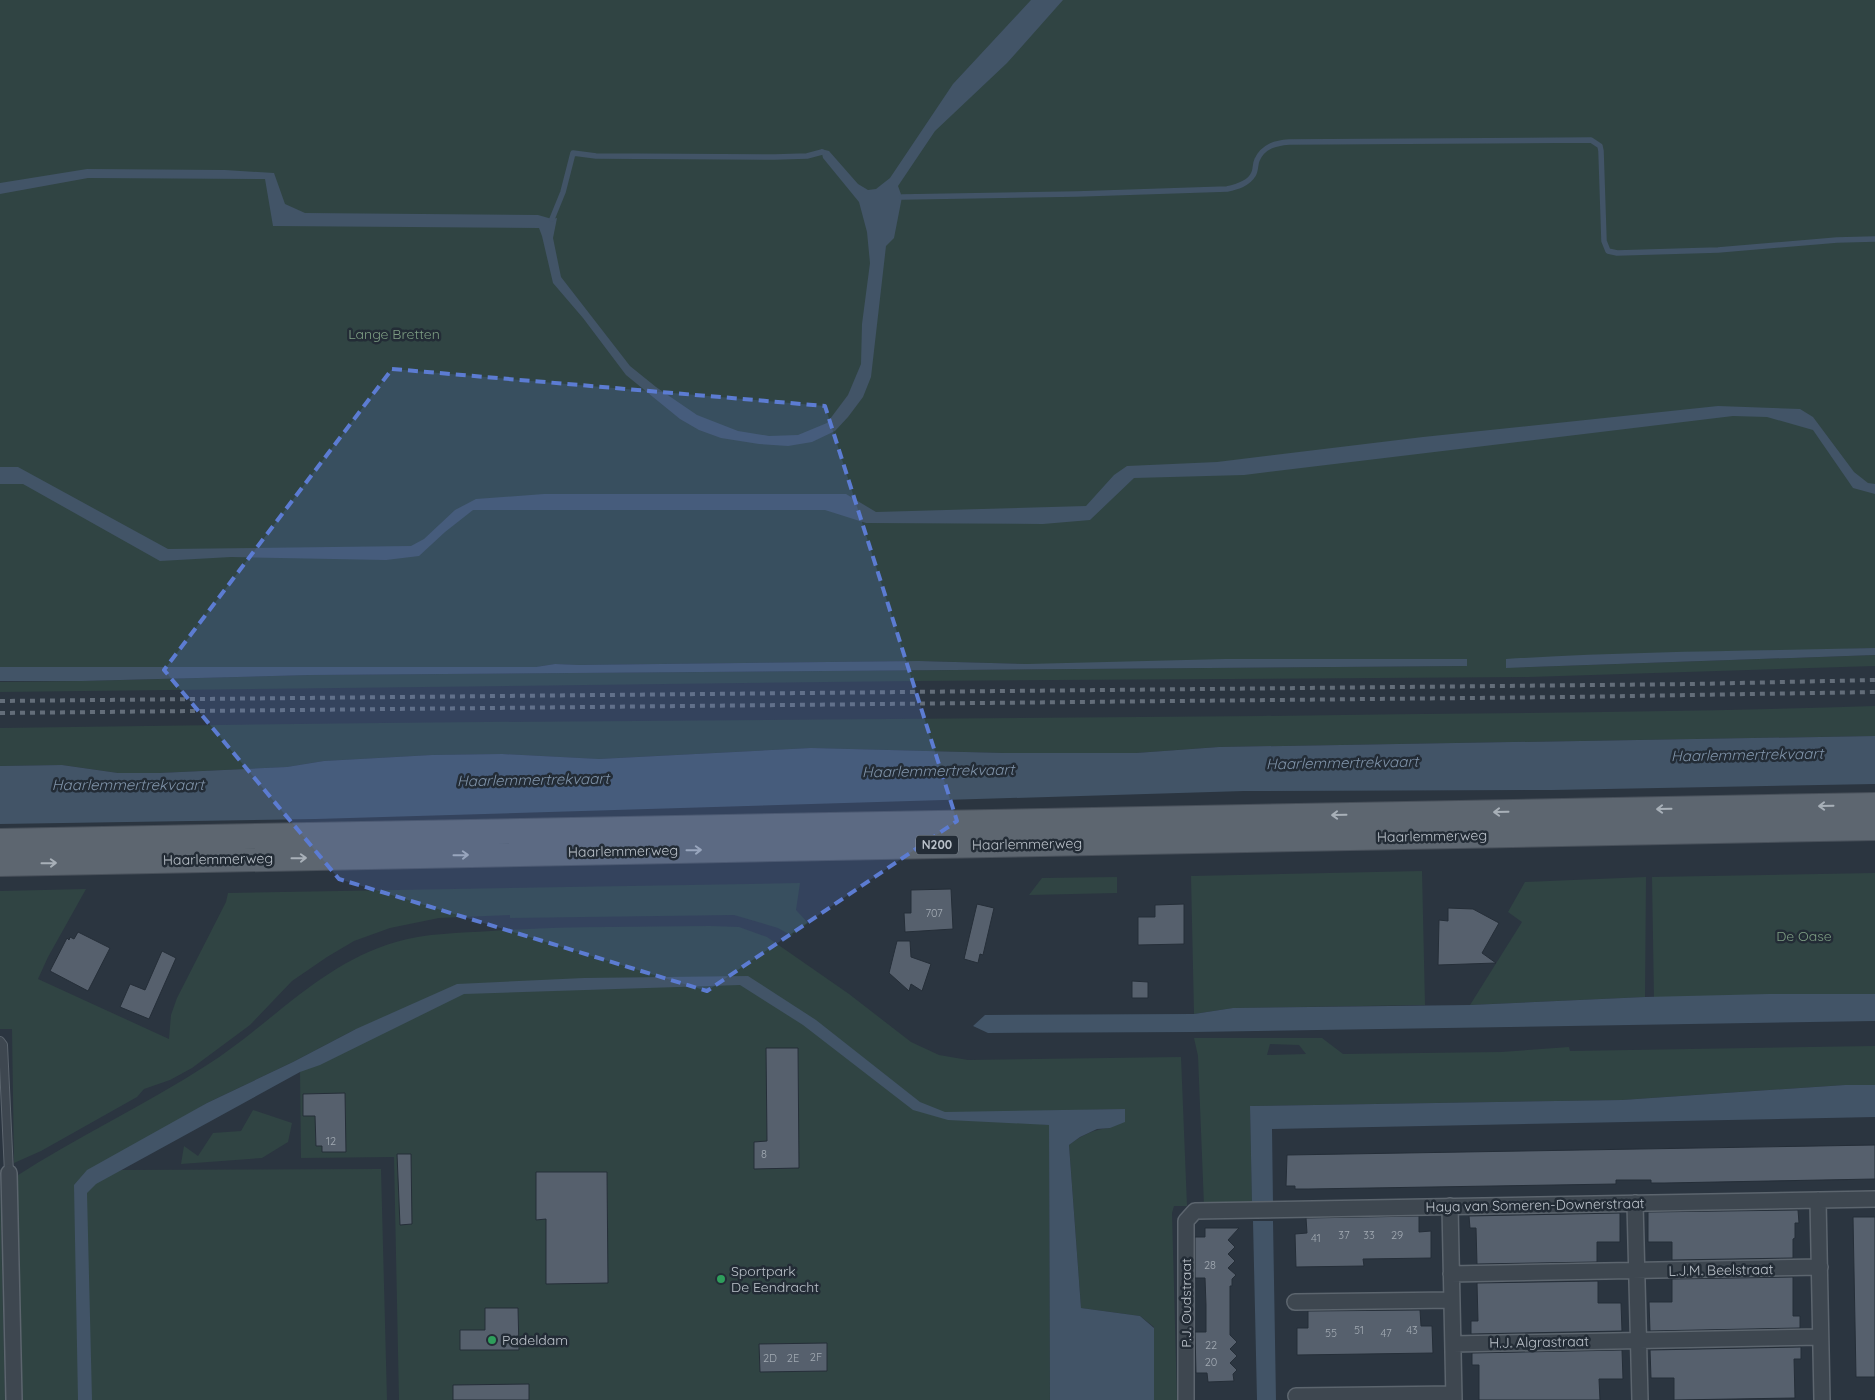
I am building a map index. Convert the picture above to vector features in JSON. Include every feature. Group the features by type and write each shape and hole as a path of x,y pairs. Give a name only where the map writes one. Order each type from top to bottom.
{"main road":[{"name":"Haarlemmerweg","path":"0,841 1875,805"},
{"name":"Haarlemmerweg","path":"0,864 1875,828"}],"street":[{"path":"9,1173 14,1400"},
{"name":"Haya van Someren-Downerstraat","path":"1195,1210 1875,1199"},
{"path":"1818,1200 1822,1400"},
{"path":"1635,1203 1630,1272 1631,1340 1640,1400"},
{"path":"1296,1396 1454,1397 1450,1206"},
{"name":"P.J. Oudstraat","path":"1186,1400 1186,1221 1195,1210"},
{"name":"L.J.M. Beelstraat","path":"1630,1272 1820,1267"},
{"path":"1451,1274 1630,1272"},
{"path":"1295,1302 1452,1300"},
{"path":"1631,1340 1820,1338"},
{"name":"H.J. Algrastraat","path":"1453,1344 1631,1340"}],"lane":[{"path":"0,1041 3,1045 9,1173"}],"highlighted area":[{"path":"392,369 825,406 957,821 707,991 339,879 164,670"}],"green space":[{"name":"Lange Bretten","path":"0,0 1875,0 1875,648 1751,652 1506,668 1875,655 1875,666 1529,677 916,681 0,692 0,682 310,675 1467,666 1027,664 919,661 555,664 536,667 0,667"},
{"path":"1875,706 1875,736 1219,747 1136,753 1004,753 811,748 598,759 502,754 432,755 324,761 287,767 159,773 118,773 62,765 0,766 0,728 1263,716"},
{"path":"1422,871 1425,1005 1233,1008 1194,1014 1191,876"},
{"name":"De Oase","path":"1875,873 1875,996 1654,1000 1652,877"},
{"path":"1117,877 1117,893 1029,895 1042,878"},
{"path":"1646,877 1645,997 1470,1005 1522,922 1508,912 1525,882"},
{"path":"800,883 796,910 808,923 796,933 793,933 792,936 778,928 734,915 510,918 510,915 439,918 390,928 354,941 292,981 250,1025 192,1068 170,1080 144,1089 137,1097 41,1151 14,1163 12,1029 0,1029 0,891 86,889 48,957 38,979 169,1039 171,1015 177,998 226,902 228,893"},
{"name":"Sportpark De Eendracht","path":"739,927 767,937 849,994 911,1042 939,1055 968,1060 1181,1057 1187,1206 1174,1206 1172,1213 1177,1400 1154,1400 1154,1327 1140,1316 1081,1308 1069,1145 1088,1133 1110,1128 1124,1109 1040,1111 1040,1124 1049,1125 1050,1400 399,1400 394,1157 301,1158 300,1072 356,1029 293,1062 207,1103 109,1163 112,1170 381,1169 387,1400 20,1400 15,1177 207,1065 321,979 344,964 396,942 443,934 546,928"},
{"path":"1194,1038 1322,1038 1343,1054 1501,1052 1569,1047 1570,1051 1875,1046 1875,1085 1845,1085 1622,1100 1250,1106 1252,1205 1204,1206 1198,1056","holes":["1270,1044 1299,1045 1306,1054 1267,1055"]},
{"path":"253,1110 292,1123 288,1142 262,1158 181,1164 184,1146 198,1156 213,1133 241,1131"},
{"path":"0,1183 5,1400 0,1400"}],"water":[{"path":"1031,0 1063,0 1007,63 935,131 898,186 902,197 894,238 886,246 871,377 863,397 848,417 835,431 812,442 788,446 721,438 699,430 680,419 626,375 583,318 553,283 539,228 273,226 265,179 88,178 0,194 0,183 87,169 225,170 274,173 285,204 305,213 538,215 552,219 557,218 553,238 561,277 630,366 656,387 697,415 738,431 769,436 798,435 827,423 848,395 861,364 862,324 870,263 867,232 859,202 823,158 821,149 829,151 858,184 868,190 876,189 890,178 953,84"},
{"path":"1718,406 1800,409 1813,417 1854,472 1868,483 1875,484 1875,494 1853,488 1813,430 1767,417 1733,416 1244,475 1134,478 1090,520 1043,524 866,523 825,510 473,510 419,556 386,560 231,557 160,561 23,484 0,484 0,467 18,467 168,549 411,546 424,539 455,510 476,499 544,494 846,494 876,512 1086,506 1114,475 1127,466 1217,462 1423,437"},
{"path":"1875,648 1875,655 1506,668 1506,659 1552,656"},
{"path":"1225,659 1467,659 1467,666 310,675 82,681 0,681 0,667 536,667 555,664 919,661 1027,664"},
{"name":"Haarlemmertrekvaart","path":"1875,736 1875,784 1552,790 1244,791 316,819 0,824 0,766 62,765 118,773 159,773 287,767 324,761 432,755 502,754 599,759 811,748 1004,753 1136,753 1219,747"},
{"path":"748,976 816,1020 920,1102 945,1112 1125,1109 1125,1122 1110,1128 1097,1129 1069,1145 1081,1308 1140,1316 1154,1328 1154,1400 1050,1400 1049,1125 948,1120 913,1110 803,1025 740,985 464,994 320,1065 300,1072 96,1184 87,1193 92,1400 78,1400 74,1185 87,1170 207,1103 293,1062 356,1029 457,984 584,978"},
{"path":"1875,994 1875,1021 1194,1032 988,1033 973,1026 985,1015 1194,1014 1233,1008 1470,1005 1645,997"},
{"path":"1845,1085 1875,1085 1875,1117 1272,1129 1273,1205 1252,1205 1250,1106 1622,1100"},
{"path":"1253,1221 1273,1221 1276,1400 1257,1400"}],"building":[{"path":"951,889 953,929 905,932 904,913 911,913 911,890"},
{"path":"977,904 994,908 983,955 980,954 978,963 964,959"},
{"path":"1184,904 1184,944 1138,945 1138,917 1155,917 1155,905"},
{"path":"1448,908 1473,909 1499,923 1482,953 1496,963 1438,965 1439,920 1448,921"},
{"path":"78,932 110,948 88,991 50,971 67,938 69,940 70,937 74,939"},
{"path":"897,941 910,941 911,957 931,964 922,991 911,984 909,991 889,973"},
{"path":"162,951 176,958 149,1019 120,1007 130,984 145,990"},
{"path":"1132,981 1148,982 1148,998 1132,998"},
{"path":"766,1048 798,1048 799,1168 754,1169 754,1142 767,1141"},
{"path":"345,1093 346,1152 322,1152 322,1146 316,1146 315,1116 303,1116 303,1094"},
{"path":"1875,1145 1875,1179 1665,1183 1651,1183 1651,1180 1616,1180 1616,1184 1309,1189 1295,1189 1295,1186 1286,1186 1287,1155"},
{"path":"397,1154 411,1154 412,1224 400,1225"},
{"path":"536,1172 607,1172 608,1283 546,1284 546,1219 536,1220"},
{"path":"1798,1210 1799,1223 1795,1223 1793,1258 1672,1260 1672,1242 1648,1242 1648,1212"},
{"path":"1620,1213 1620,1242 1597,1242 1597,1262 1477,1264 1476,1228 1470,1228 1469,1216"},
{"path":"1419,1216 1419,1232 1431,1231 1431,1258 1363,1259 1364,1266 1296,1267 1295,1234 1307,1233 1306,1218"},
{"path":"1853,1217 1875,1217 1875,1377 1856,1377"},
{"path":"1205,1228 1239,1228 1228,1240 1235,1247 1228,1254 1235,1261 1228,1268 1236,1275 1232,1279 1232,1286 1230,1286 1230,1335 1237,1342 1230,1349 1237,1356 1230,1363 1237,1370 1233,1374 1234,1381 1208,1382 1207,1373 1196,1373 1195,1332 1206,1332 1206,1305 1205,1278 1195,1278 1195,1237 1205,1237"},
{"path":"1793,1277 1793,1316 1800,1316 1800,1328 1650,1331 1649,1302 1672,1302 1672,1279"},
{"path":"1598,1281 1598,1303 1621,1303 1622,1331 1471,1334 1471,1321 1478,1321 1477,1283"},
{"path":"485,1308 518,1308 519,1350 460,1350 460,1330 485,1330"},
{"path":"1420,1310 1421,1326 1432,1326 1433,1353 1297,1355 1297,1328 1308,1328 1308,1311"},
{"path":"827,1343 827,1371 760,1372 759,1344"},
{"path":"1801,1347 1801,1359 1794,1359 1795,1398 1674,1400 1674,1378 1651,1378 1650,1350"},
{"path":"1622,1350 1623,1379 1599,1379 1600,1400 1479,1400 1479,1365 1472,1365 1472,1353"},
{"path":"529,1384 529,1400 453,1400 453,1385"}],"waterway":[{"path":"902,197 1227,189 1241,185 1251,178 1255,172 1257,160 1266,148 1275,144 1289,142 1591,140 1600,146 1601,151 1604,241 1608,251 1617,253 1718,250 1837,240 1875,239"},
{"path":"552,219 563,192 573,153 596,156 775,157 807,156 822,152"}],"railway":[{"path":"0,701 1693,684 1875,680"},
{"path":"0,713 1568,697 1875,692"}],"place":[{"name":"Sportpark De Eendracht","path":"721,1279"},
{"name":"Padeldam","path":"492,1340"}]}
